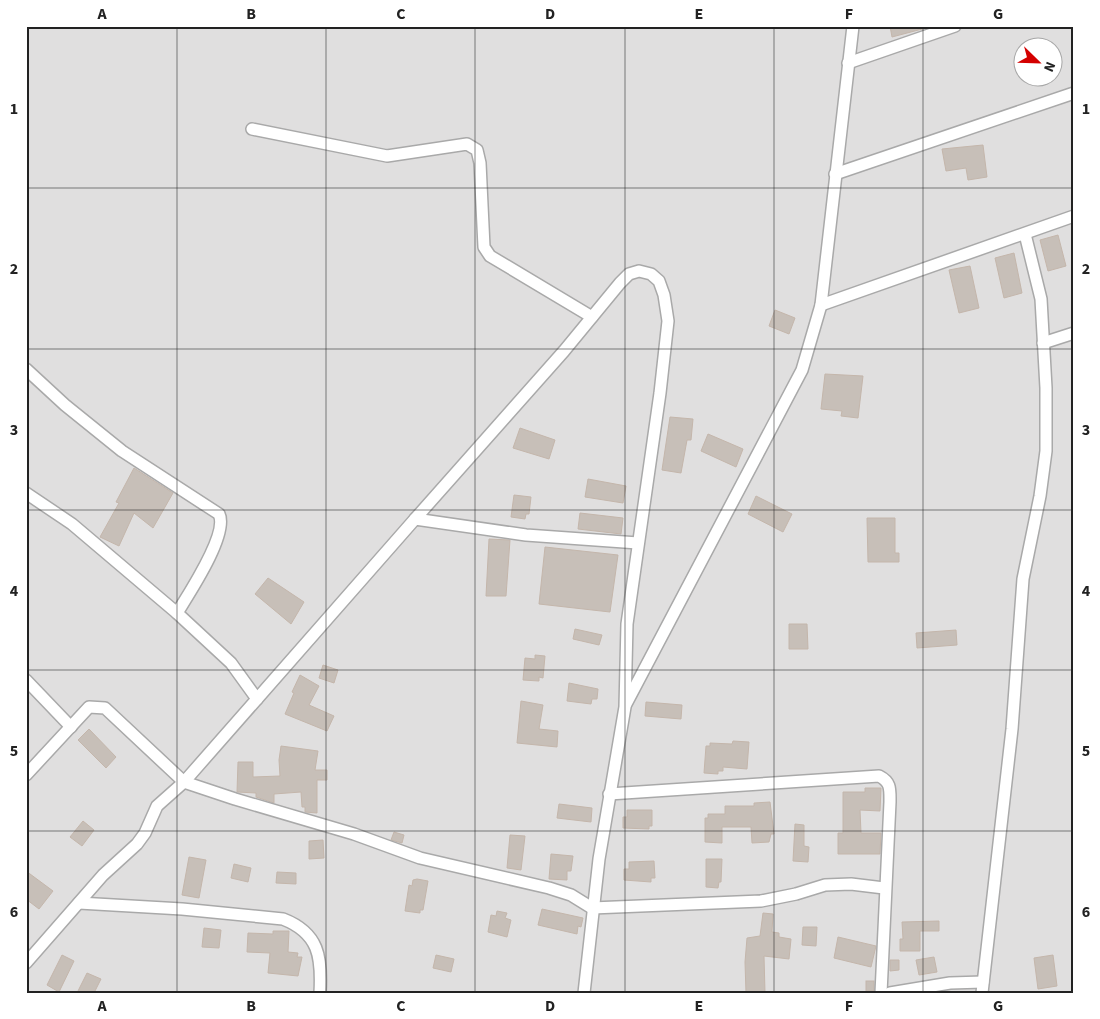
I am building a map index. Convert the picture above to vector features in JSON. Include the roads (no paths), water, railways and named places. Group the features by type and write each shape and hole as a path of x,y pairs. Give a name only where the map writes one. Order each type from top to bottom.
{"street":[{"path":"625,706 802,370 821,305 853,26"},
{"path":"848,63 956,26"},
{"path":"835,174 1074,94"},
{"path":"252,129 387,156 467,144 477,150 480,164 484,247 490,256 592,317"},
{"path":"821,305 1074,216"},
{"path":"890,993 950,982 983,987 1012,729 1023,579 1040,496 1046,451 1041,299 1026,234"},
{"path":"26,963 103,875 137,844 145,833 157,806 184,782 629,274 639,271 650,274 659,281 664,295 668,321 627,624 625,706 609,794 592,908 584,993"},
{"path":"1043,343 1074,333"},
{"path":"26,369 122,451 219,514 222,520 220,530 204,568 177,613"},
{"path":"26,493 72,524 177,613 231,663 257,699"},
{"path":"415,519 526,535 638,543"},
{"path":"26,680 71,728"},
{"path":"26,775 89,707 105,708 184,782 354,834 420,858 549,888 571,895 592,908 761,900 796,894 825,885 851,884 884,888"},
{"path":"609,794 879,776 886,780 890,787 884,888 881,993"},
{"path":"79,903 182,909 283,919 298,924 310,936 316,946 321,968 320,993"}]}
